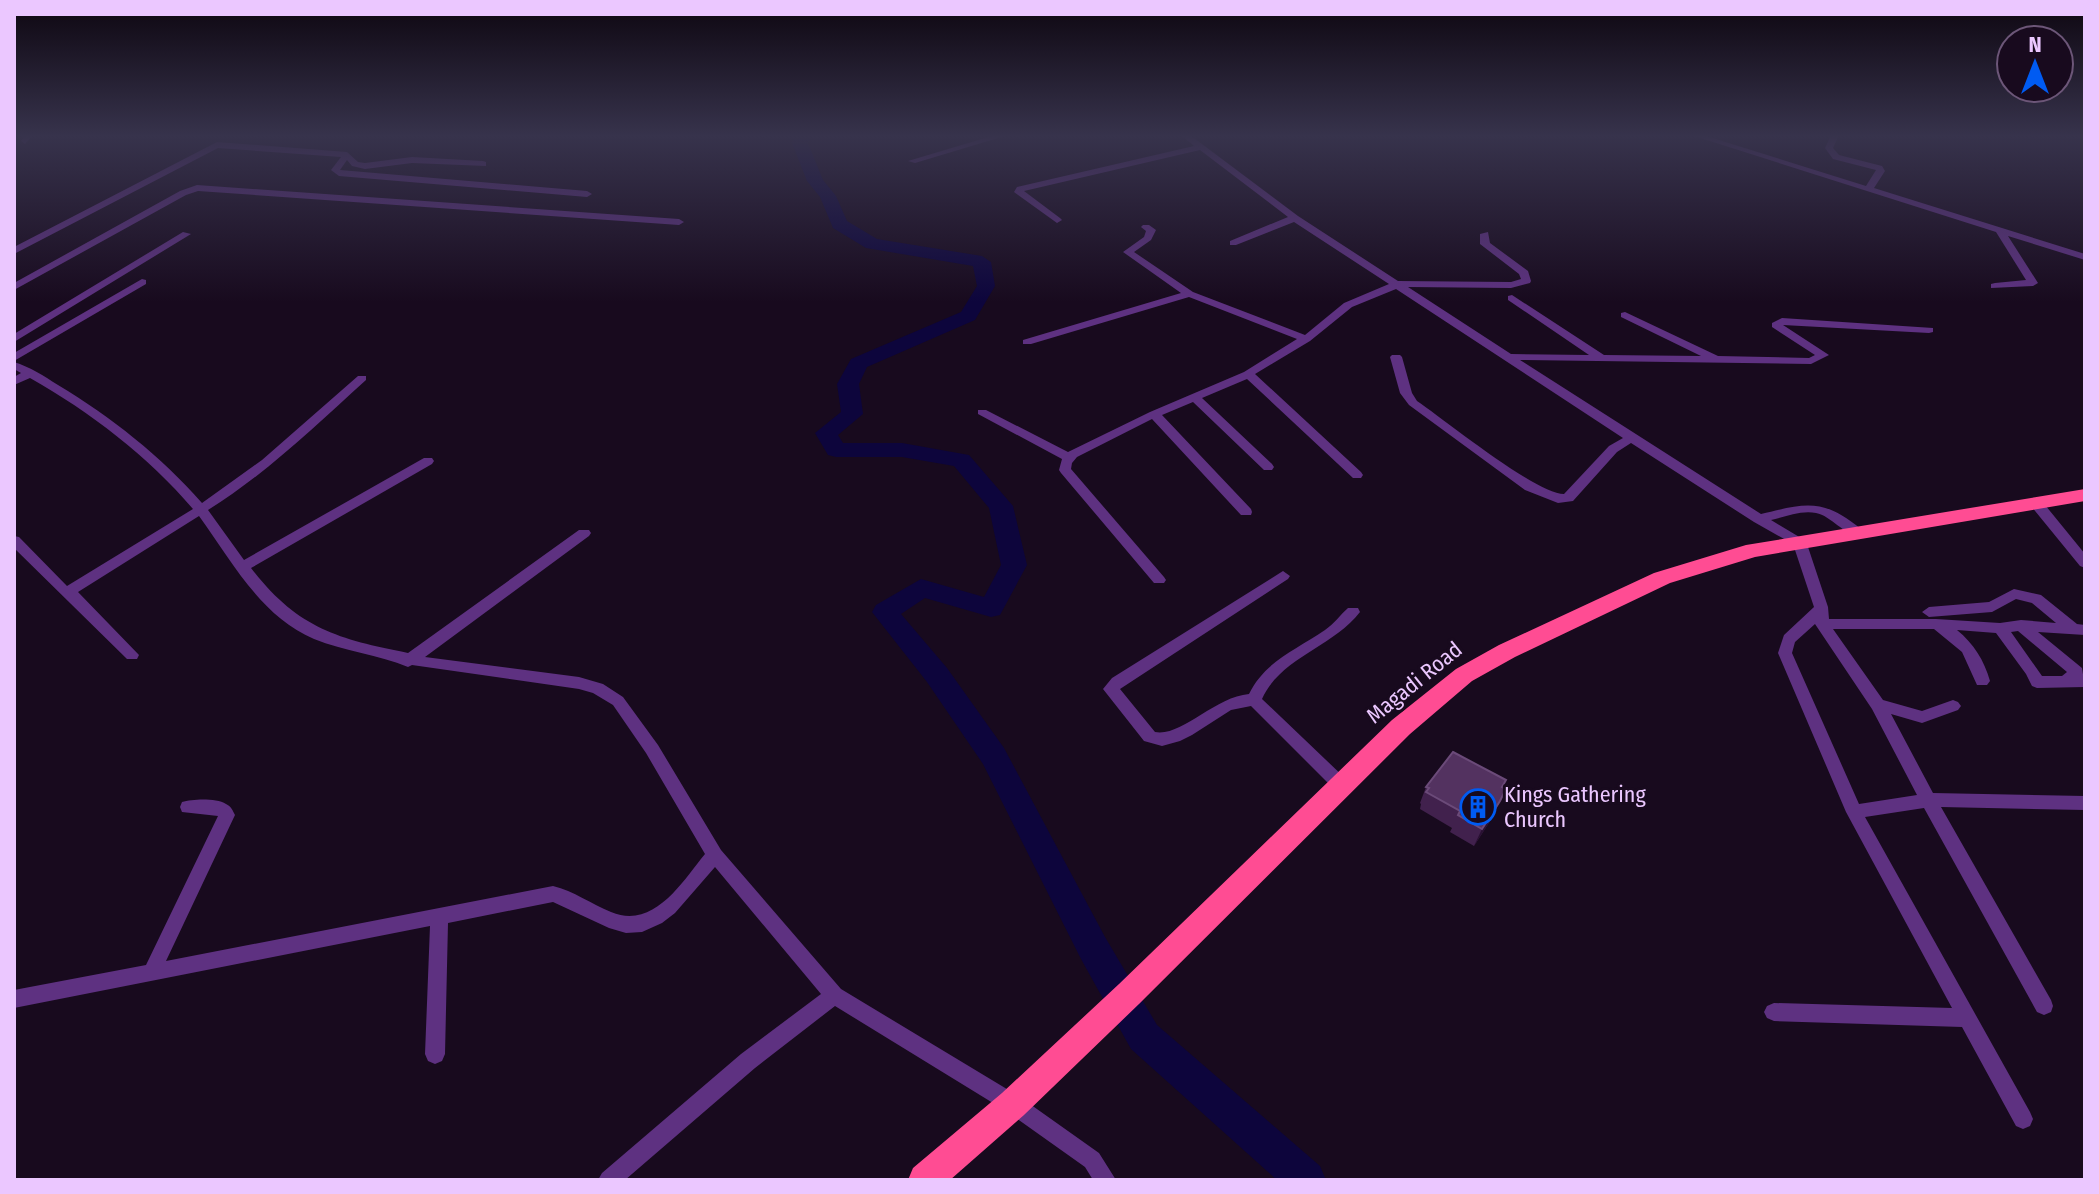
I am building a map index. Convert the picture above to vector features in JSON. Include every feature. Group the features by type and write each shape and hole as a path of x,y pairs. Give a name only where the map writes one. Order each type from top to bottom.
{"highway":[{"name":"Magadi Road","path":"925,1180 1013,1104 1129,994 1401,727 1464,675 1507,651 1662,578 1753,550 2085,495"}],"street":[{"path":"14,251 129,191"},
{"path":"14,287 189,191"},
{"path":"236,191 679,222"},
{"path":"548,191 587,194"},
{"path":"1019,191 1057,220"},
{"path":"1259,191 1295,218 1631,438 1799,541 1821,615 1878,705 2044,1006"},
{"path":"1878,191 2085,257"},
{"path":"1233,243 1295,218"},
{"path":"1146,227 1151,230 1148,238 1126,251 1189,294 1306,339"},
{"path":"1995,286 2033,283 1999,229"},
{"path":"14,339 186,234"},
{"path":"1159,580 1065,470 1069,458 1154,414 1248,374 1306,339 1348,305 1399,284 1511,285 1526,281 1524,273 1485,244 1485,234"},
{"path":"14,358 142,282"},
{"path":"1027,342 1189,294"},
{"path":"1512,298 1603,359"},
{"path":"1625,315 1718,360"},
{"path":"1506,355 1524,359 1811,361 1823,355 1779,328 1777,322 1929,330"},
{"path":"1396,357 1406,393 1413,403 1529,487 1548,497 1568,498 1613,449 1631,438"},
{"path":"14,365 148,455 200,508 241,568 285,614 310,631 408,661 598,688 618,701 715,855 834,995 1013,1104 1092,1160 1105,1180"},
{"path":"14,382 30,373"},
{"path":"1248,374 1357,475"},
{"path":"66,593 227,493 266,463 362,378"},
{"path":"1196,398 1268,467"},
{"path":"982,412 1069,458"},
{"path":"1154,414 1246,512"},
{"path":"241,568 428,461"},
{"path":"2036,503 2085,563"},
{"path":"1759,519 1818,507 1834,513 1856,532"},
{"path":"408,661 584,533"},
{"path":"14,540 132,655"},
{"path":"1283,576 1111,687 1150,737 1158,741 1171,740 1224,704 1240,698 1254,700 1341,785"},
{"path":"1932,618 1992,607 2014,594 2028,596 2081,631"},
{"path":"1992,607 2011,626 2077,672 2066,680"},
{"path":"1254,700 1259,684 1280,664 1340,626 1353,612"},
{"path":"2023,1119 1854,812 1785,653 1785,643 1817,613 1932,618 2081,631"},
{"path":"1932,618 1955,635 1973,655 1982,681"},
{"path":"2011,626 2037,682 2085,681"},
{"path":"2066,680 2085,689"},
{"path":"1878,705 1922,717 1953,706"},
{"path":"1854,812 1928,800 2085,803"},
{"path":"152,971 227,815 222,809 188,807"},
{"path":"14,999 553,894 569,897 609,920 638,926 657,919 715,855"},
{"path":"435,1054 439,915"},
{"path":"609,1180 748,1061 834,995"},
{"path":"1774,1012 1968,1018"}],"building":[{"path":"1453,752 1506,780 1502,787 1506,789 1482,829 1458,815 1460,811 1426,792 1429,788 1426,787"}],"waterway":[{"path":"823,191 839,224 872,244 982,262 986,286 968,316 858,363 848,384 852,414 826,433 836,450 902,450 961,460 1001,506 1014,565 991,608 921,588 885,612 937,675 994,756 1093,948 1144,1037 1306,1180"}],"place":[{"name":"Kings Gathering Church","path":"1478,807"}]}
